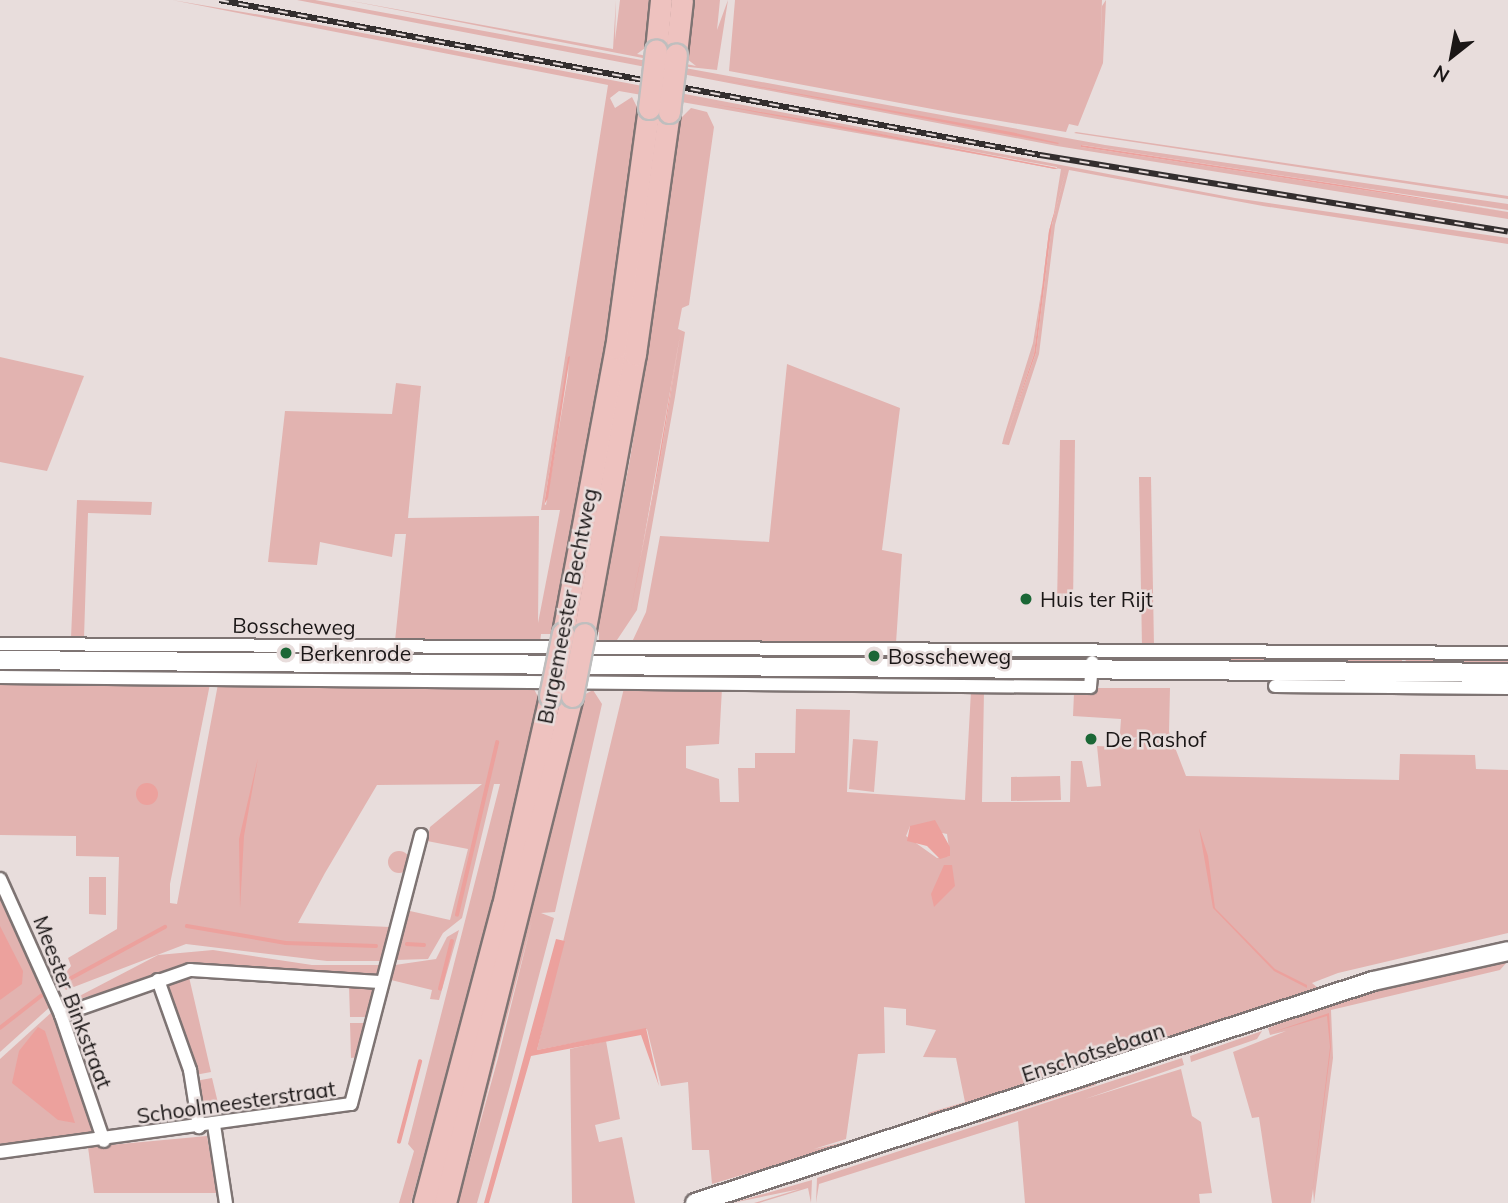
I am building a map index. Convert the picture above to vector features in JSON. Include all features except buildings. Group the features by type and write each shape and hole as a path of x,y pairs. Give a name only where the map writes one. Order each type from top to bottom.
{"main road":[{"name":"Burgemeester Bechtweg","path":"662,0 666,52"},
{"name":"Burgemeester Bechtweg","path":"424,1203 503,905 550,696 574,634 635,354 666,52 682,0"},
{"name":"Burgemeester Bechtweg","path":"445,1203 572,696 574,634"},
{"name":"Bosscheweg","path":"0,660 209,663 1091,662 1390,680 1508,673"},
{"name":"Enschotsebaan","path":"695,1203 1373,981 1508,951"}],"street":[{"name":"Bosscheweg","path":"0,644 209,663"},
{"name":"Bosscheweg","path":"1091,662 1508,653"},
{"name":"Bosscheweg","path":"0,677 209,663"},
{"name":"Bosscheweg","path":"1275,686 1390,680 1508,688"},
{"path":"61,1015 158,980 197,970 382,982 421,835"},
{"name":"Meester Binkstraat","path":"0,879 61,1015 104,1141"},
{"path":"158,980 190,1070 198,1127"},
{"name":"Schoolmeesterstraat","path":"0,1152 104,1141 351,1104 382,982"},
{"path":"214,1125 226,1203"}],"shaded area":[{"path":"172,0 320,25 1235,198 1508,238 1508,244 1263,206 1069,170 1055,225 1039,354 1009,445 1002,444 1033,343 1043,283 1034,354 1004,443 1036,353 1053,220 1066,170 1054,214 1061,169 1057,167 750,110 993,157 619,91 610,98 615,108 632,97 639,111 625,244 551,634 541,634 540,643 395,641 406,534 395,534 392,557 320,542 317,565 268,562 285,411 392,414 396,383 421,386 408,518 539,516 538,623 560,510 541,510 608,85","holes":["569,356 546,505 544,504"]},
{"path":"297,0 315,0 1105,145 1508,204 1508,210 1082,145 1081,147 1508,212 1508,219 1057,146"},
{"path":"346,0 613,49 616,0 615,40 620,0 649,0 645,48 637,54 696,66 682,55 688,0 689,51 695,0 720,0 717,30 728,0 717,70 689,67"},
{"path":"735,0 1102,0 1100,59 1102,6 1106,0 1103,63 1078,126 1069,124 1066,132 959,114 729,71"},
{"path":"717,79 1011,132 1059,143 1058,144"},
{"path":"713,104 815,121 1057,168 1055,169"},
{"path":"691,108 707,112 714,127 689,305 682,308 678,329 685,332 675,397 637,610 615,643 599,643 599,632 593,634 676,113 682,117","holes":["650,334 630,459 597,631 629,459","680,335 661,455 639,567"]},
{"path":"1074,133 1508,196 1508,199"},
{"path":"1081,145 1508,212 1081,147"},
{"path":"1066,169 1052,223 1036,353 1004,443 1034,354 1049,231"},
{"path":"680,334 661,455 629,619 653,493"},
{"path":"570,356 548,498 544,505 568,357"},
{"path":"0,357 84,376 47,471 0,462"},
{"path":"787,364 900,408 882,550 902,554 896,643 632,642 646,612 660,536 769,542"},
{"path":"1060,440 1075,440 1073,606 1057,606"},
{"path":"1139,477 1151,477 1154,647 1142,647"},
{"path":"77,500 152,502 151,515 88,513 84,638 71,638"},
{"path":"219,652 547,653 592,658"},
{"path":"592,653 867,653 872,658 845,662 592,658"},
{"path":"905,653 1076,657 1076,664 905,659"},
{"path":"1183,655 1402,657 1402,667 1099,662"},
{"path":"1406,657 1508,658 1508,668 1405,667"},
{"path":"0,666 198,669 199,671 0,673"},
{"path":"356,672 841,674 867,678 866,683 544,673 543,678 332,675"},
{"path":"933,675 1076,676 1076,682 900,680"},
{"path":"0,681 210,684 170,884 170,903 177,904 218,684 534,689 538,697 491,908 542,708 417,1203 490,910 411,1203 399,1203 414,1151 408,1144 500,784 494,784 462,918 443,933 428,959 395,960 403,928 410,911 450,920 468,849 427,841 430,827 482,784 377,785 325,873 298,923 390,927 382,961 327,961 186,944 66,990 59,981 71,966 68,958 117,929 119,857 76,856 76,836 0,835"},
{"path":"624,688 722,688 719,744 686,746 686,768 719,779 720,802 739,802 738,768 755,768 755,753 795,753 796,709 850,710 847,792 965,800 971,691 984,691 982,802 1070,802 1071,761 1082,761 1087,787 1101,786 1097,746 1119,747 1121,719 1073,716 1074,693 1097,688 1170,688 1169,732 1186,776 1399,780 1400,754 1475,755 1476,769 1508,770 1508,933 1338,973 1312,983 1318,988 1256,1011 931,1121 928,1113 965,1102 956,1058 923,1057 936,1030 906,1025 906,1009 884,1007 885,1053 858,1054 846,1139 814,1149 845,1142 846,1149 712,1188 752,1172 712,1184 709,1150 692,1150 688,1082 661,1086 647,1029 537,1050","holes":["910,826 947,834 950,856 937,858 906,836"]},
{"path":"593,690 602,704 555,912 541,913 554,918 510,1086 477,1203 458,1203 498,1058 532,921 473,1148 457,1203 451,1203 580,697"},
{"path":"853,739 878,741 874,792 849,789"},
{"path":"258,758 244,836 240,909 239,839"},
{"path":"1060,776 1061,800 1011,801 1011,777"},
{"path":"147,783 155,786 158,794 155,802 147,805 139,802 136,794 139,786"},
{"path":"935,820 950,847 950,856 940,859 927,846 907,841 910,826"},
{"path":"1199,828 1208,856 1215,908 1275,969 1307,985 1307,988 1274,971 1213,908"},
{"path":"399,851 409,858 410,862 403,872 399,873 389,866 388,862 395,852"},
{"path":"944,865 952,865 955,886 934,907 931,894"},
{"path":"89,877 106,877 106,915 89,914"},
{"path":"0,889 51,1006 0,1052"},
{"path":"0,926 23,971 22,984 0,1000"},
{"path":"459,930 439,1000 430,999 432,990 391,980 395,965 436,959 447,937"},
{"path":"556,939 565,941 537,1050 646,1028 659,1086 641,1035 531,1056 489,1203 484,1203"},
{"path":"213,950 312,965 381,965 377,976 188,967 66,1003 158,955"},
{"path":"1508,961 1500,970 1331,1010 1333,1058 1314,1203 1313,1189 1311,1203 1272,1203 1259,1117 1252,1118 1233,1052 1286,1031 1270,1035 1268,1028 1363,992"},
{"path":"189,977 211,1072 195,1075 192,1053 165,993 165,984"},
{"path":"349,986 374,988 369,1017 350,1017"},
{"path":"53,1011 96,1134 0,1144 0,1059"},
{"path":"1329,1013 1331,1047 1311,1203 1330,1047 1327,1016 1270,1033"},
{"path":"350,1023 367,1023 359,1057 351,1058"},
{"path":"38,1027 45,1031 75,1123 58,1120 12,1083 19,1051"},
{"path":"1262,1031 1257,1039 1191,1062 1190,1056"},
{"path":"606,1041 620,1119 595,1125 599,1142 622,1137 635,1203 572,1203 570,1049"},
{"path":"1182,1058 1184,1065 1085,1099 1181,1069 1192,1116 1201,1122 1212,1193 1199,1194 1200,1203 1025,1203 1018,1121 819,1184 816,1203 817,1178"},
{"path":"212,1078 218,1103 199,1106 195,1081"},
{"path":"1095,1083 1096,1085 978,1123 980,1118"},
{"path":"207,1136 217,1193 94,1193 88,1147"},
{"path":"812,1180 811,1203 808,1188 759,1203 754,1203 800,1189 732,1203"}],"waterway":[{"path":"457,915 497,743"},
{"path":"187,926 286,943 376,946"},
{"path":"64,982 165,927"},
{"path":"440,989 452,941"},
{"path":"407,944 424,945"},
{"path":"0,1028 41,996"},
{"path":"399,1142 420,1062"}],"railway":[{"path":"219,0 1040,155 1508,232"}],"place":[{"name":"Huis ter Rijt","path":"1026,599"},
{"name":"Berkenrode","path":"286,653"},
{"name":"Bosscheweg","path":"874,656"},
{"name":"De Rashof","path":"1091,739"}]}
